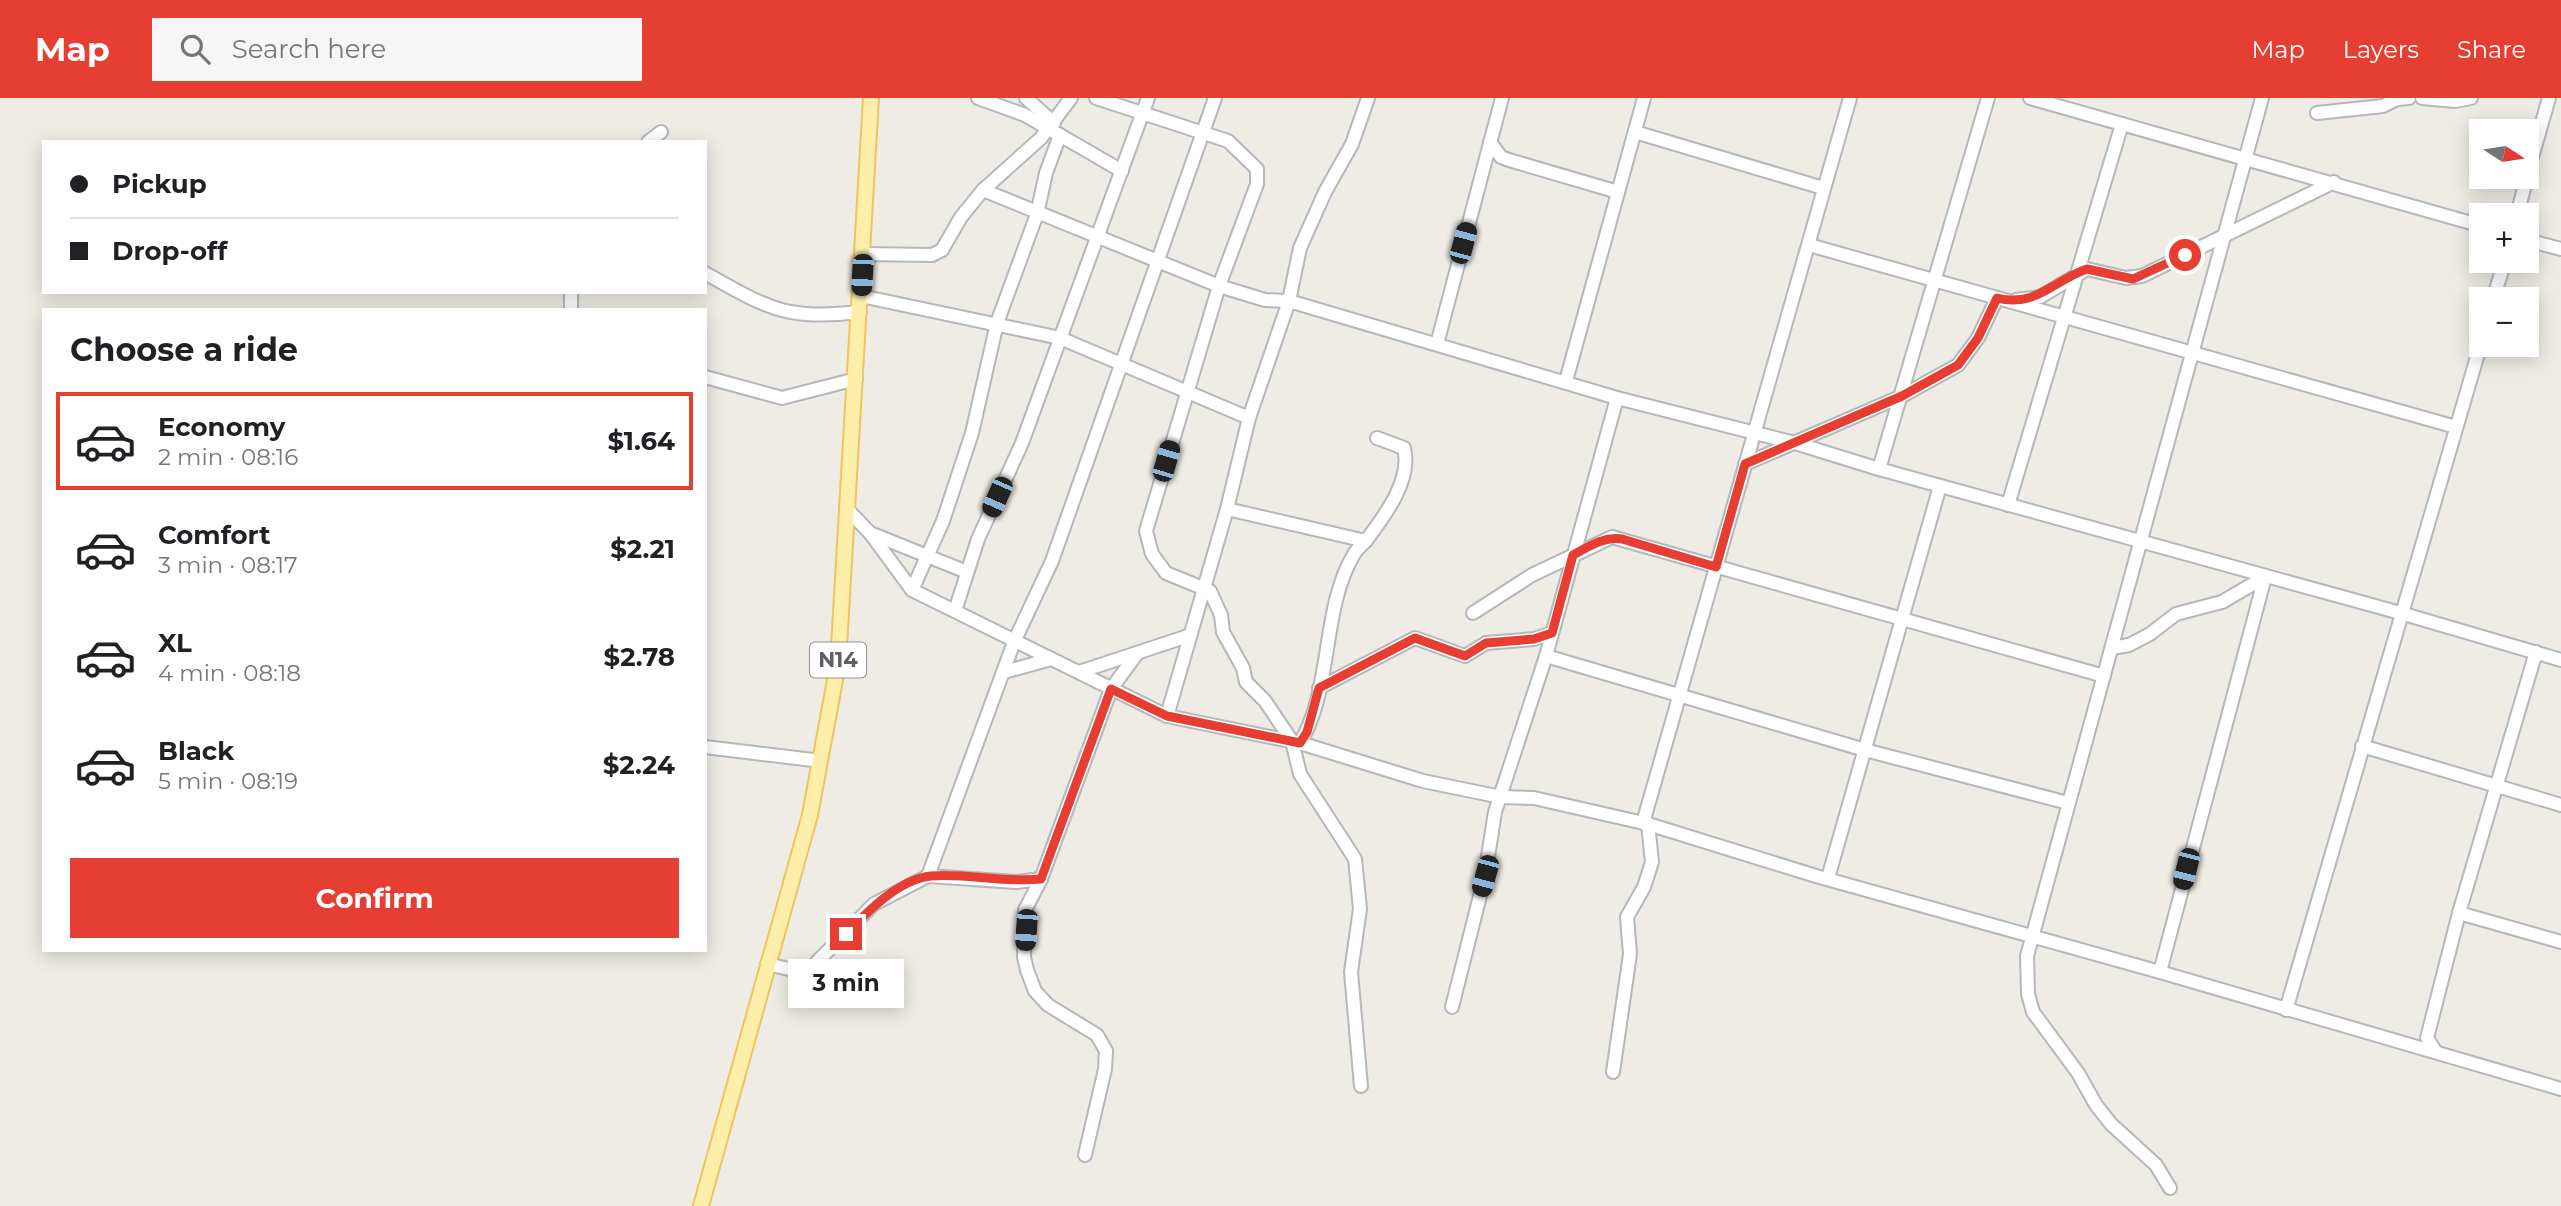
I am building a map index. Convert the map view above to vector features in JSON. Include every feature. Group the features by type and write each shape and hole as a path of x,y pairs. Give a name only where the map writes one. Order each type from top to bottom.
{"main road":[{"name":"N14","path":"701,1206 810,815 838,664 871,98"}],"street":[{"path":"978,98 1055,129 1122,171"},
{"path":"1026,98 1055,129"},
{"path":"912,590 928,557 972,433 997,323 1037,214 1055,129 1071,98"},
{"path":"1096,98 1228,141 1257,169 1257,184 1219,286 1146,531 1152,554 1166,573 1210,591 1221,615 1223,632 1243,668 1246,682 1265,701 1296,742 1300,774 1355,859 1360,909 1351,972 1361,1086"},
{"path":"955,611 967,572 1022,443 1148,98"},
{"path":"928,876 1014,642 1052,561 1216,98"},
{"path":"1167,716 1188,636 1227,509 1249,418 1289,301 1300,248 1325,192 1352,144 1368,98"},
{"path":"1437,344 1502,98"},
{"path":"1566,381 1644,98"},
{"path":"1613,1072 1630,954 1627,917 1644,887 1652,862 1645,823 1753,433 1850,98"},
{"path":"1879,470 1988,98"},
{"path":"2030,98 2469,222"},
{"path":"2170,1188 2156,1165 2111,1124 2096,1105 2078,1073 2034,1012 2027,974 2030,936 2227,233 2262,98"},
{"path":"2317,113 2383,106 2397,99 2409,98"},
{"path":"2423,98 2455,101 2472,98"},
{"path":"2539,133 2549,98"},
{"path":"2008,505 2122,124"},
{"path":"863,254 932,255 942,250 961,217 984,190 1055,129"},
{"path":"651,140 661,132"},
{"path":"1635,132 1823,188"},
{"path":"1490,142 1501,157 1618,192"},
{"path":"2001,299 2039,297 2087,269 2133,279 2334,183"},
{"path":"984,190 1037,214 1157,259 1219,286 1265,300 1289,301 1617,398 1795,443 1879,470 2404,614 2561,660"},
{"path":"2539,243 2561,249"},
{"path":"1809,245 2456,427"},
{"path":"707,274 759,303 794,315 819,317 860,312"},
{"path":"861,296 1060,338 1249,418"},
{"path":"1745,464 1902,396 1958,365 2001,299"},
{"path":"2286,1010 2362,746 2404,614 2477,357"},
{"path":"707,378 782,398 856,379"},
{"path":"1452,1007 1501,797 1552,633 1617,398"},
{"path":"1296,742 1307,732 1341,586 1354,554 1366,541 1403,480 1407,460 1404,447 1377,438"},
{"path":"1828,878 1900,617 1940,486"},
{"path":"1227,509 1366,541"},
{"path":"848,510 870,533 912,590 1167,716 1296,742 1402,776 1501,797 1534,798 1645,823 2561,1089"},
{"path":"870,533 967,572"},
{"path":"1473,613 1532,575 1612,537 2104,676"},
{"path":"2112,648 2129,645 2150,634 2176,614 2221,602 2265,577"},
{"path":"2160,972 2265,577"},
{"path":"1319,688 1415,638 1465,656 1486,643 1534,639 1552,633"},
{"path":"1079,672 1188,636"},
{"path":"2436,1052 2427,1038 2459,913 2536,652"},
{"path":"1085,1155 1105,1069 1106,1051 1097,1035 1048,1005 1035,991 1024,957 1025,910 1041,879 1111,689 1136,655"},
{"path":"1545,656 1865,750 2068,803"},
{"path":"1004,672 1051,659"},
{"path":"2362,746 2561,805"},
{"path":"707,747 821,761"},
{"path":"767,964 806,973 874,904 928,876 1016,882 1041,879"},
{"path":"2459,913 2561,942"},
{"path":"2413,1045 2427,1038"}],"route":[{"path":"846,934 874,904 928,876 1016,882 1041,879 1111,689 1167,716 1300,743 1307,732 1319,688 1342,673 1407,640 1424,639 1465,656 1486,643 1534,639 1552,633 1573,555 1596,543 1612,537 1622,539 1716,567 1745,464 1902,396 1958,365 1978,338 1997,298 2024,300 2039,297 2087,269 2133,279 2185,255"}]}
